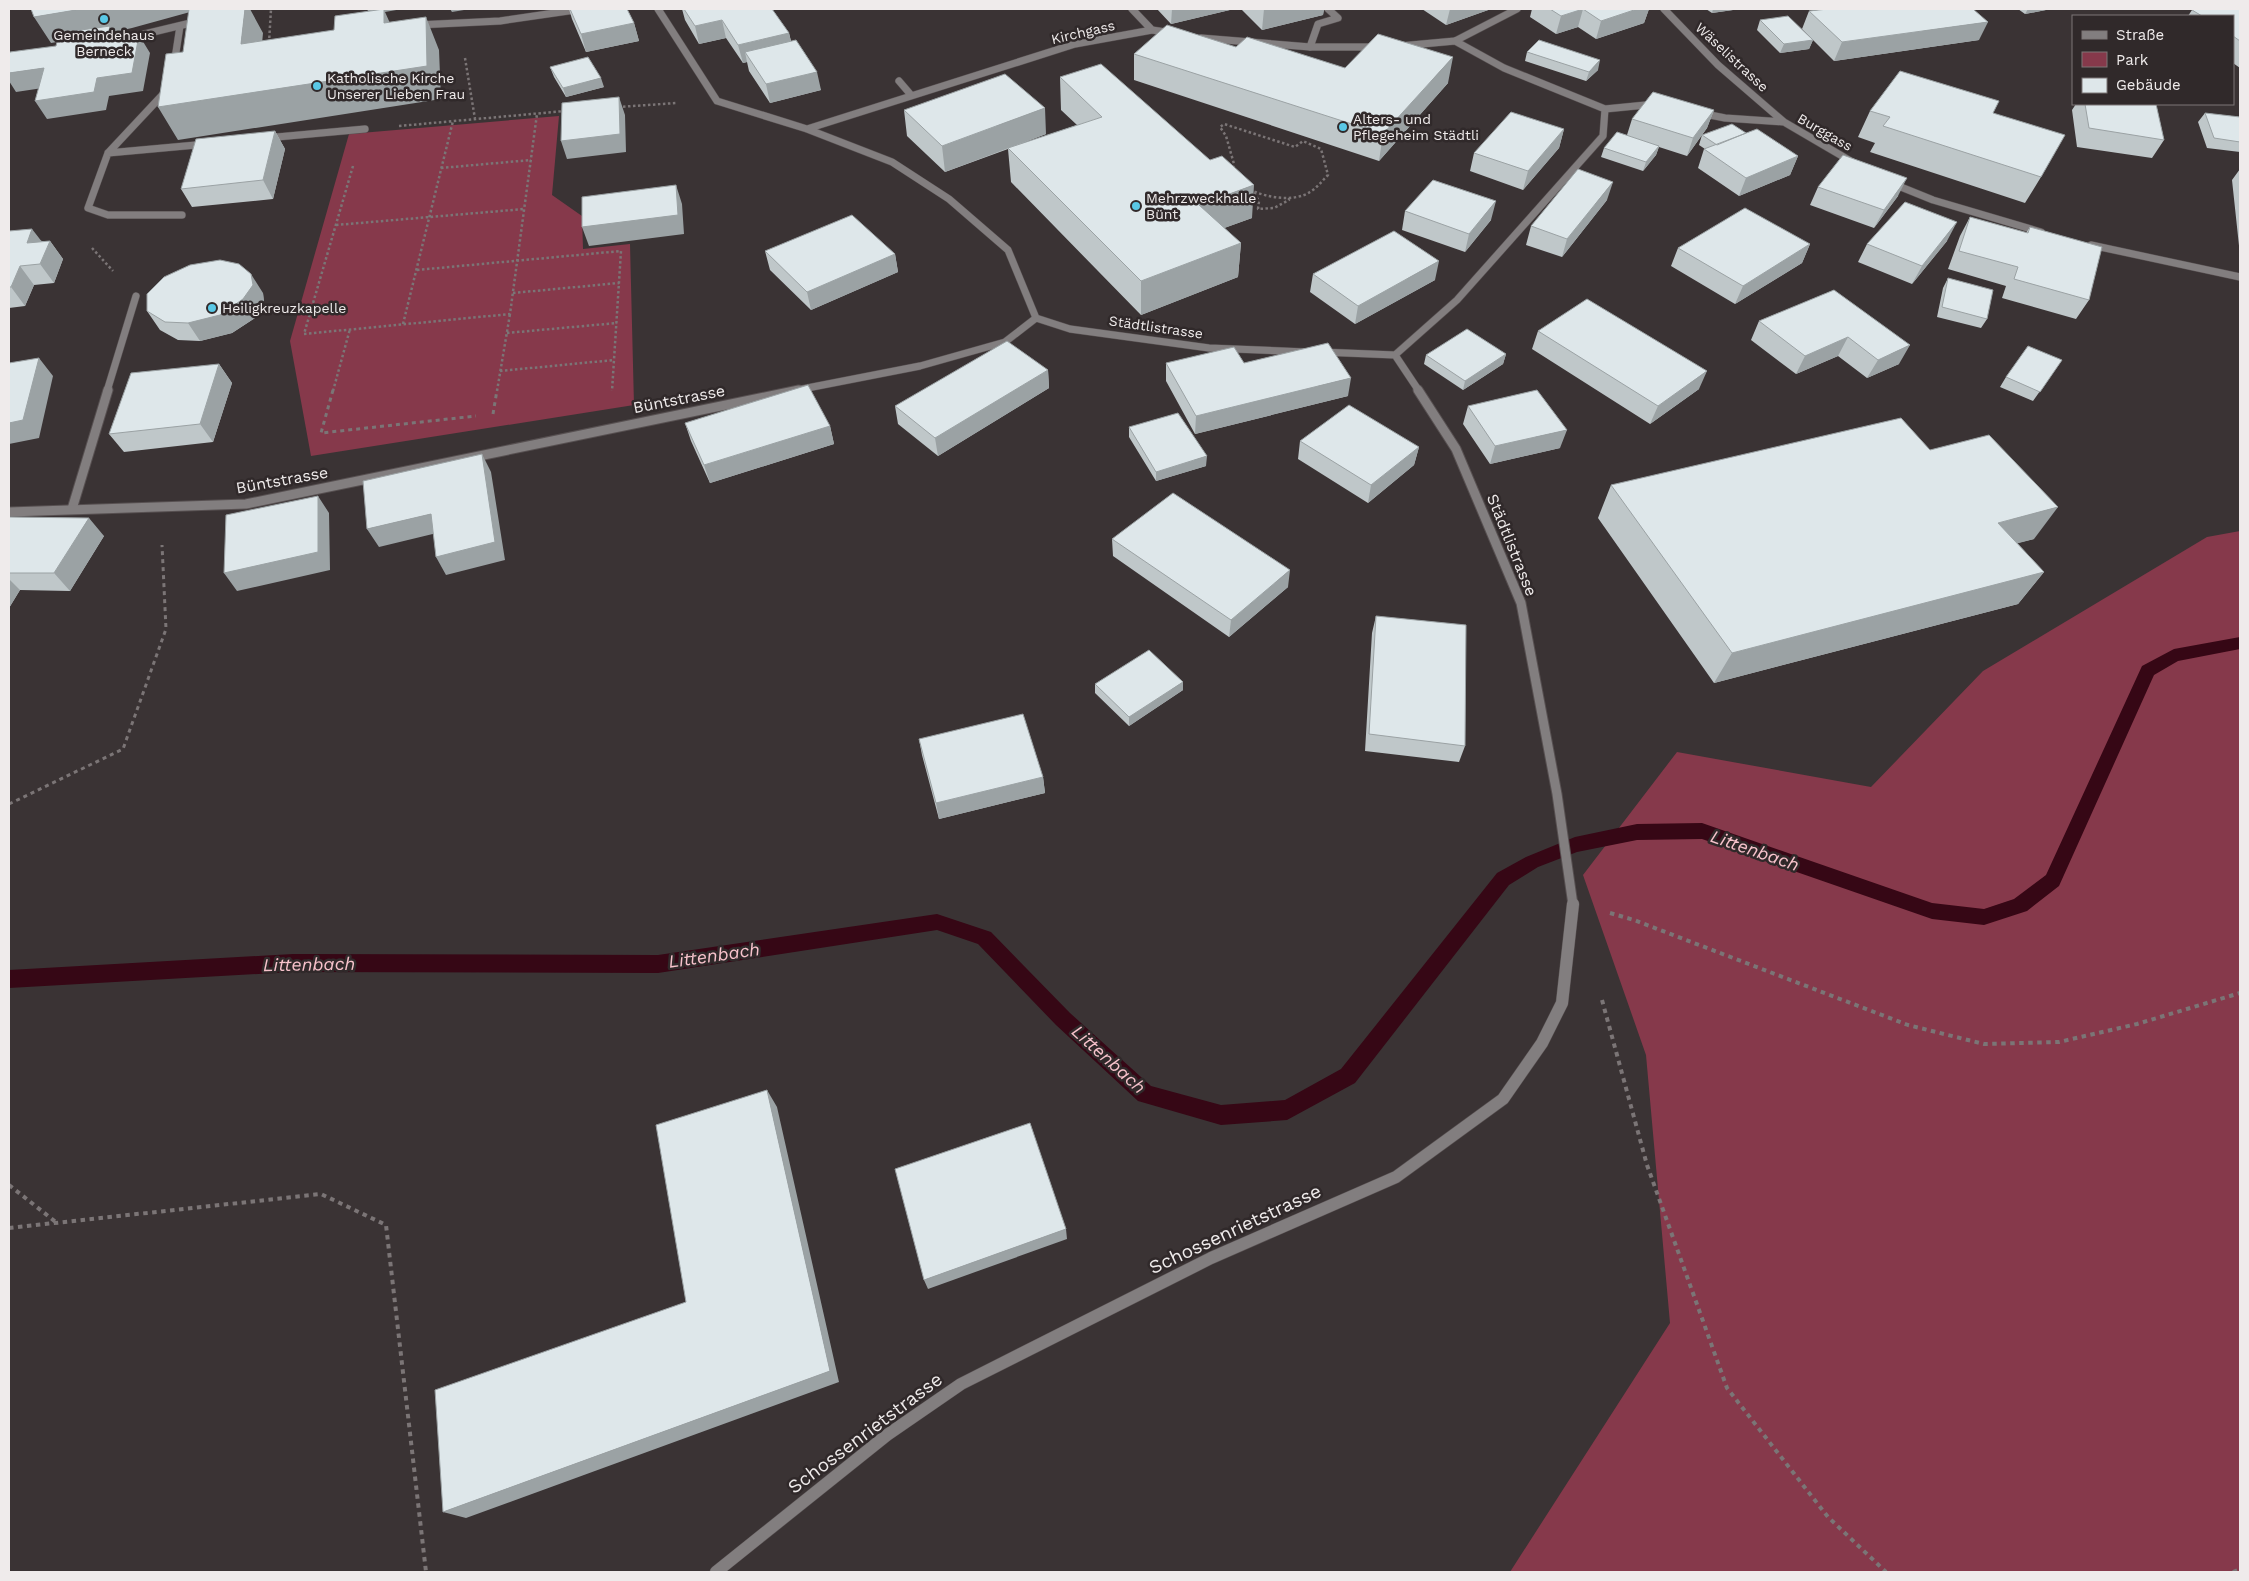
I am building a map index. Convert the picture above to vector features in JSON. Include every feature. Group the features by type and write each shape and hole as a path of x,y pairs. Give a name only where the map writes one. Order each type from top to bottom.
{"street":[{"path":"406,24 459,24 540,17 582,9"},
{"path":"658,9 717,101 751,114 807,129 892,162 949,199 1008,250 1036,318"},
{"path":"1132,9 1152,30"},
{"path":"1310,47 1318,24 1338,18 1328,9"},
{"path":"1196,37 1223,41 1310,47 1400,46 1455,41 1517,9"},
{"name":"Wäselistrasse","path":"1664,9 1718,65 1784,122"},
{"path":"117,40 206,19"},
{"path":"173,70 180,26"},
{"name":"Kirchgass","path":"807,129 1075,44 1152,30 1178,34"},
{"path":"1455,41 1504,68 1605,108 1655,104 1664,106"},
{"path":"899,81 911,95"},
{"path":"170,87 108,153 88,208 108,214 182,214"},
{"path":"1395,355 1456,300 1603,136 1605,108"},
{"name":"Burggass","path":"1690,111 1726,118 1784,122 1864,169"},
{"path":"260,138 365,128"},
{"path":"108,153 212,143"},
{"path":"1880,179 1933,200 2049,234"},
{"path":"2081,243 2240,277"},
{"path":"72,509 136,296"},
{"name":"Städtlistrasse","path":"1036,318 1070,329 1209,348 1395,355 1456,449 1520,603 1557,794"},
{"name":"Büntstrasse","path":"9,512 246,504 574,435 920,366 1005,342 1036,318"},
{"name":"Schossenrietstrasse","path":"716,1572 887,1435 961,1384 1211,1258 1396,1177 1503,1099 1542,1043 1562,1003 1573,902 1557,794"}],"path":[{"path":"269,47 271,9"},
{"path":"459,24 475,119"},
{"path":"615,107 717,101"},
{"path":"365,128 567,111"},
{"path":"493,414 510,314 537,114"},
{"path":"403,324 453,121"},
{"path":"1230,175 1234,164 1226,136 1220,127 1224,124 1295,147 1303,141 1321,149 1328,175 1308,193 1290,196 1269,196 1254,192 1248,188"},
{"path":"355,160 304,334 510,314"},
{"path":"441,168 531,160"},
{"path":"1254,192 1259,201 1258,210 1284,205 1290,196"},
{"path":"336,225 524,209"},
{"path":"91,247 136,296"},
{"path":"417,270 621,251 612,392"},
{"path":"513,293 619,283"},
{"path":"507,333 617,323"},
{"path":"350,329 321,433 483,415"},
{"path":"500,371 614,360"},
{"path":"9,804 123,750 166,629 160,507"},
{"path":"1573,902 1634,920 1908,1025 1984,1044 2059,1042 2137,1024 2240,993"},
{"path":"1602,998 1647,1165 1727,1388 1828,1517 1886,1572"},
{"path":"9,1185 57,1223"},
{"path":"9,1228 321,1194 386,1225 426,1572"},
{"path":"2233,1572 2240,1569"}],"green space":[{"path":"559,116 552,195 582,216 583,249 630,244 634,405 311,456 290,341 349,134"},
{"path":"2240,531 2240,1572 1510,1572 1670,1323 1646,1055 1583,875 1677,752 1871,787 1983,671 2207,537"}],"building":[{"path":"31,9 82,9 34,17"},
{"path":"189,9 245,9 241,44 334,30 335,16 384,9 384,23 426,17 427,66 158,107 166,54 183,52"},
{"path":"570,9 627,9 634,23 581,34"},
{"path":"684,9 772,9 789,33 738,45 722,20 695,26"},
{"path":"1550,9 1583,9 1561,16"},
{"path":"1583,9 1637,9 1601,21"},
{"path":"1828,9 1973,9 1988,22 1842,42 1809,11"},
{"path":"2240,9 2240,41 2234,37 2234,15 2200,15 2192,10"},
{"path":"1788,16 1813,40 1784,44 1760,20"},
{"path":"1167,25 1236,47 1247,37 1345,68 1378,34 1453,57 1383,134 1134,54"},
{"path":"110,26 107,39 139,35 132,73 97,78 94,92 35,101 44,68 9,73 10,52 56,46 59,33"},
{"path":"796,40 817,72 766,84 745,52"},
{"path":"1539,40 1600,60 1589,72 1527,52"},
{"path":"588,57 601,78 563,88 550,67"},
{"name":"Mehrzweckhalle Bünt","path":"1101,64 1210,160 1222,156 1254,185 1199,205 1241,243 1141,281 1008,148 1102,117 1060,77"},
{"path":"1900,71 1999,101 1993,113 2065,135 2041,177 1883,126 1890,117 1870,111"},
{"path":"1005,74 1045,108 942,146 904,110"},
{"path":"1653,92 1714,110 1693,138 1632,119"},
{"path":"619,97 620,134 561,141 562,103"},
{"path":"2085,105 2156,105 2164,140 2089,128"},
{"path":"1511,112 1564,129 1528,171 1474,153"},
{"path":"2205,113 2240,117 2240,142 2214,138"},
{"path":"1732,124 1746,133 1717,145 1702,135"},
{"path":"1757,129 1798,156 1746,178 1704,149"},
{"path":"275,131 263,180 181,189 196,139"},
{"path":"1617,132 1659,146 1646,162 1604,148"},
{"path":"1843,155 1907,178 1884,210 1818,187"},
{"path":"1578,169 1613,182 1567,239 1531,226"},
{"path":"1433,180 1496,201 1469,234 1405,211"},
{"path":"676,185 678,215 582,227 582,197"},
{"path":"1905,202 1957,222 1922,266 1867,244"},
{"path":"1745,208 1810,244 1743,286 1678,248"},
{"path":"852,215 895,254 807,292 765,251"},
{"path":"1970,217 2028,233 2030,227 2102,247 2089,300 2014,279 2018,267 1959,251"},
{"path":"32,229 27,243 50,241 40,264 20,266 11,287 9,287 9,231"},
{"path":"1394,231 1439,261 1358,306 1313,274"},
{"path":"220,260 239,264 251,274 253,285 243,299 220,315 188,323 165,322 147,311 147,294 164,277 190,265"},
{"path":"1948,278 1993,290 1987,319 1942,307"},
{"path":"1834,290 1910,345 1878,360 1848,337 1805,356 1759,321"},
{"path":"1587,299 1707,371 1658,406 1538,331"},
{"path":"1467,329 1506,354 1465,381 1426,355"},
{"path":"1007,341 1048,370 935,438 895,406"},
{"path":"1328,343 1351,378 1196,416 1166,363 1234,347 1244,363"},
{"path":"2028,346 2062,360 2040,392 2006,377"},
{"path":"39,358 23,420 9,423 9,363"},
{"path":"219,364 200,424 109,434 131,373"},
{"path":"808,385 830,426 704,465 685,423"},
{"path":"1537,390 1567,430 1495,446 1468,406"},
{"path":"1349,405 1419,447 1371,485 1300,441"},
{"path":"1178,413 1207,456 1156,472 1129,427"},
{"path":"1901,418 1930,450 1989,435 2058,507 1998,523 2044,572 1732,653 1611,485"},
{"path":"482,454 495,542 436,557 431,514 367,529 363,481"},
{"path":"1173,493 1290,570 1231,620 1112,539"},
{"path":"318,496 318,552 224,573 226,515"},
{"path":"9,517 89,518 54,573 9,573"},
{"path":"1376,616 1466,625 1465,746 1369,734"},
{"path":"1149,650 1183,682 1129,717 1095,684"},
{"path":"1023,714 1043,777 936,803 919,739"},
{"path":"767,1090 830,1371 443,1512 435,1390 686,1302 656,1125"},
{"path":"1030,1123 1066,1229 924,1280 895,1169"}],"waterway":[{"name":"Littenbach","path":"9,979 293,963 658,964 937,922 984,938 1063,1019 1145,1094 1221,1115 1287,1110 1348,1076 1503,879 1532,862 1575,845 1637,832 1702,831 1932,911 1984,917 2020,905 2053,880 2148,671 2174,655 2240,643"}],"place":[{"name":"Gemeindehaus Berneck","path":"104,19"},
{"name":"Katholische Kirche Unserer Lieben Frau","path":"317,86"},
{"name":"Alters- und Pflegeheim Städtli","path":"1343,127"},
{"name":"Mehrzweckhalle Bünt","path":"1136,206"},
{"name":"Heiligkreuzkapelle","path":"212,308"}]}
